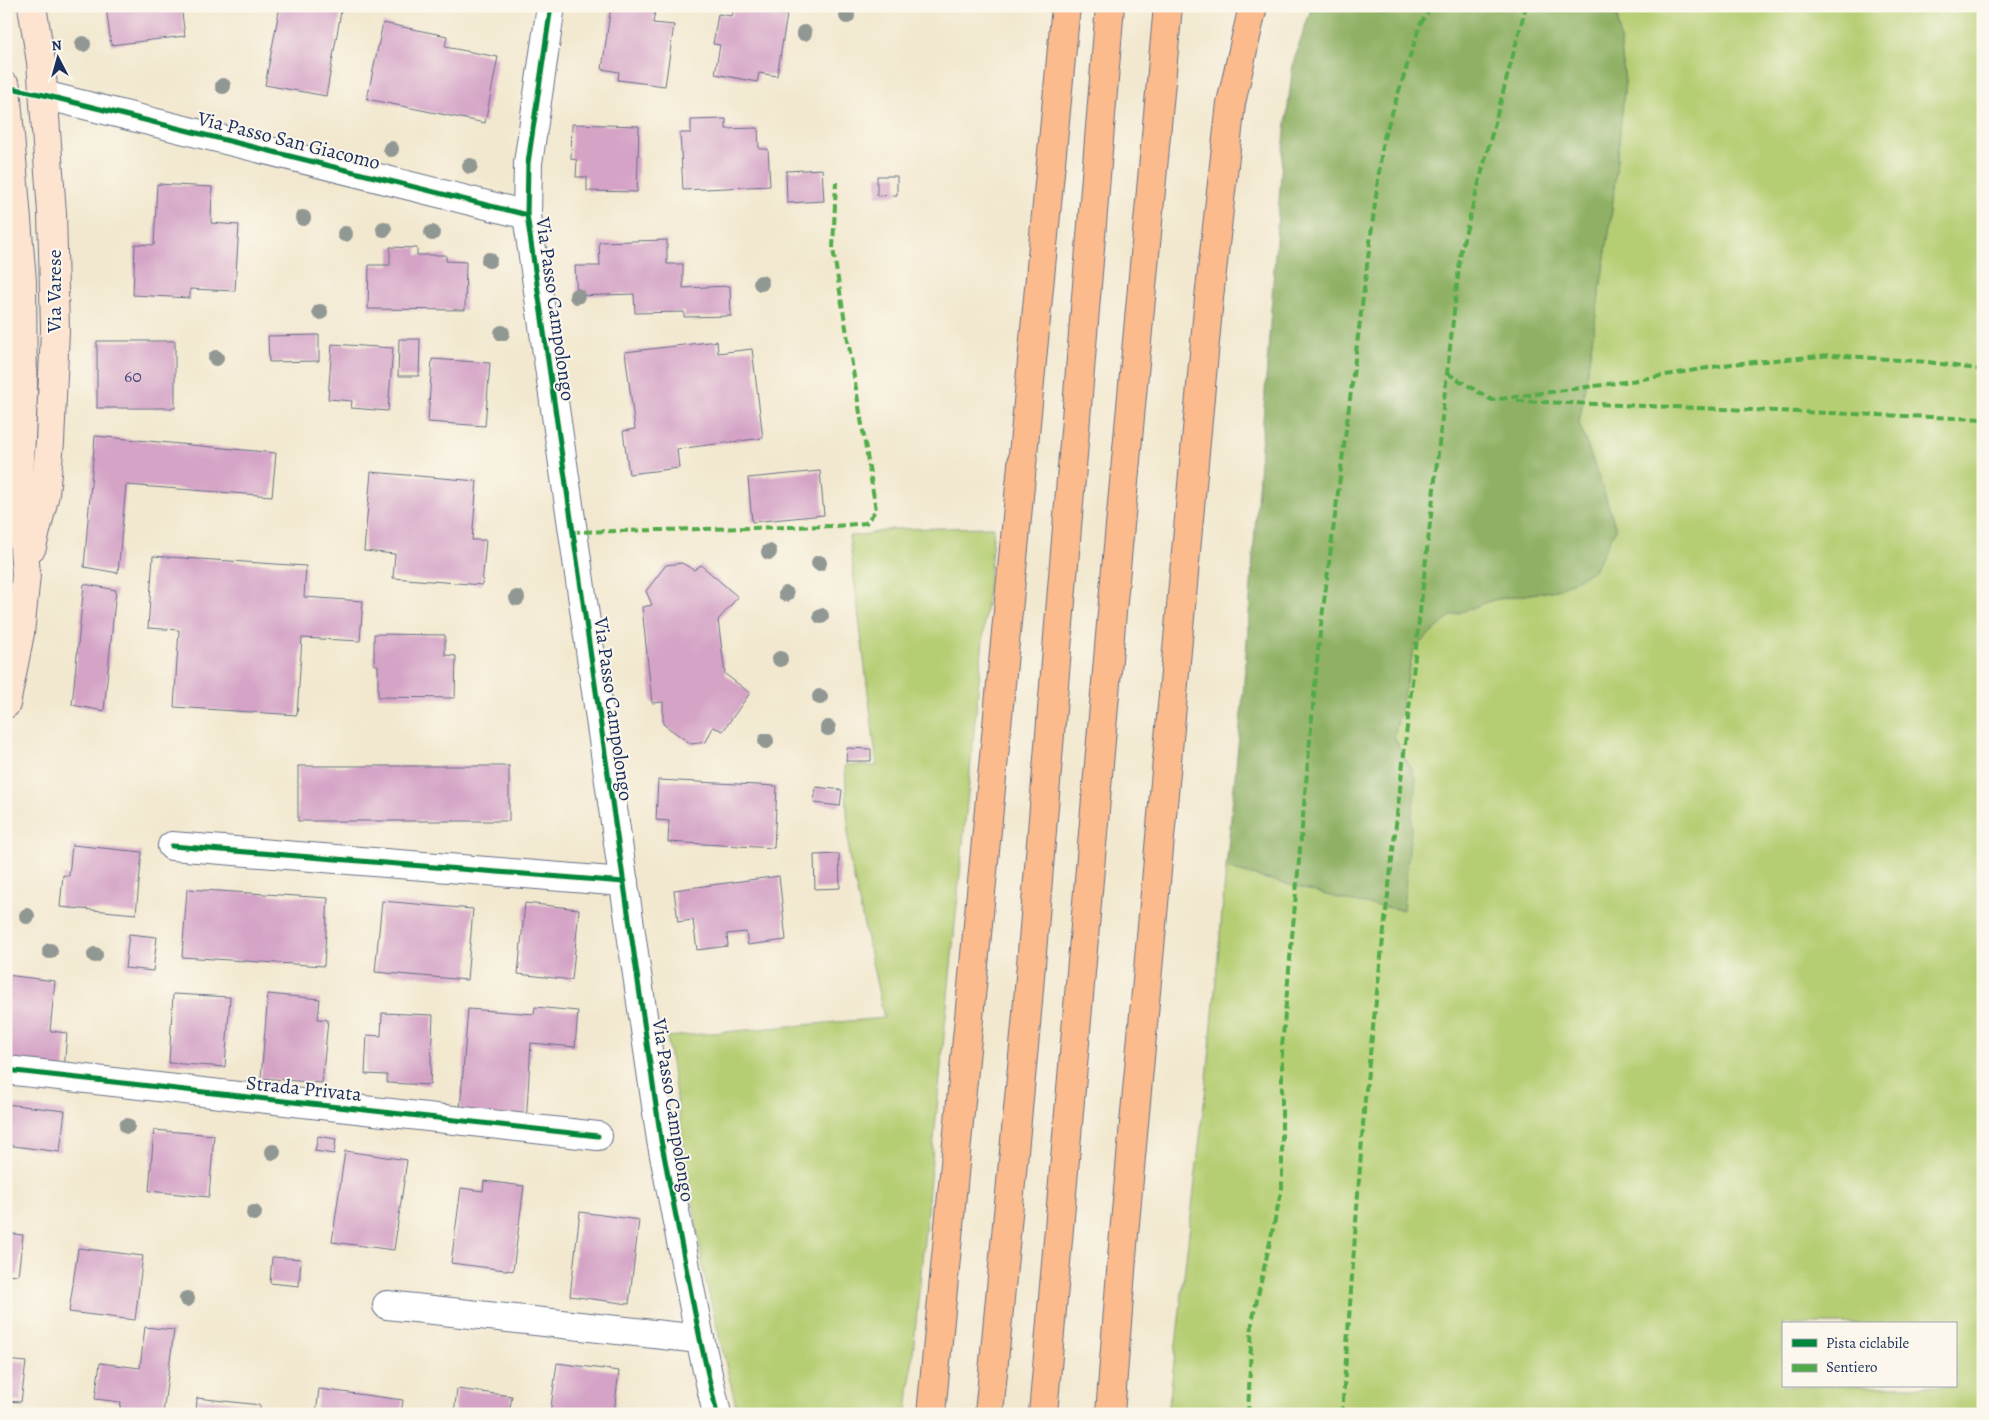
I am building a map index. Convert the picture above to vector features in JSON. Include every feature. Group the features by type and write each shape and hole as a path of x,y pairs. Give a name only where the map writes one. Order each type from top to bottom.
{"highway":[{"path":"931,1414 1066,6"},
{"path":"989,1414 1026,1025 1110,6"},
{"path":"1042,1414 1114,591 1168,6"},
{"path":"1110,1414 1123,1245 1209,298 1232,103 1253,6"}],"main road":[{"name":"Via Varese","path":"6,704 20,633 26,575 44,494 50,442 55,330 54,240 44,95 32,6"},
{"name":"Via Varese","path":"6,87 22,281 23,386 19,481 26,575"},
{"path":"6,87 44,95"}],"street":[{"name":"Via Passo Campolongo","path":"551,6 528,162 526,215 662,1140 700,1339 717,1414"},
{"name":"Via Passo San Giacomo","path":"44,95 526,215"},
{"path":"172,846 624,882"},
{"name":"Strada Privata","path":"6,1070 598,1136"},
{"path":"387,1305 700,1339"}],"green space":[{"path":"1312,6 1616,6 1625,82 1611,219 1579,424 1616,529 1594,570 1556,590 1493,600 1451,616 1414,648 1394,737 1416,779 1403,910 1353,902 1226,868 1243,695 1282,159 1293,63"},
{"path":"1616,6 1983,6 1983,1414 1168,1414 1208,1069 1226,868 1353,902 1416,779 1394,737 1414,648 1451,616 1493,600 1556,590 1616,529 1579,424 1611,219 1625,82"},
{"path":"994,527 907,1414 738,1414 704,1274 667,1037 884,1018 849,856 845,765 877,766 849,536 892,529"}],"building":[{"path":"106,6 181,6 185,36 111,45"},
{"path":"280,6 342,6 326,96 265,85"},
{"path":"611,6 655,12 653,23 674,25 665,86 618,80 619,72 602,69"},
{"path":"734,6 787,15 777,76 759,73 757,82 715,74 720,45 713,44 718,14 732,16"},
{"path":"383,23 447,36 445,47 498,57 485,123 367,99"},
{"path":"726,119 726,129 758,128 759,149 768,149 770,186 683,190 680,133 691,133 691,120"},
{"path":"572,124 639,126 637,192 587,191 587,177 576,177 577,160 571,159"},
{"path":"822,169 824,201 787,203 786,171"},
{"path":"877,176 897,176 897,195 877,196"},
{"path":"157,184 212,187 211,223 239,225 235,291 190,289 190,298 133,295 135,244 154,245"},
{"path":"667,240 667,264 683,264 683,288 730,286 731,316 684,317 684,312 635,313 634,294 577,296 575,266 600,266 599,242"},
{"path":"390,247 417,248 417,255 446,255 446,261 466,262 465,310 368,309 369,265 390,265"},
{"path":"319,335 319,361 269,362 268,336"},
{"path":"399,339 420,339 419,376 398,376"},
{"path":"97,341 175,341 175,408 97,408"},
{"path":"717,341 718,353 752,349 763,438 677,449 679,468 629,474 623,431 635,429 625,352"},
{"path":"332,344 393,348 388,411 351,408 352,401 328,399"},
{"path":"432,359 490,363 485,426 428,422"},
{"path":"95,436 276,453 272,496 126,485 118,573 84,567"},
{"path":"820,471 824,515 752,522 748,478"},
{"path":"371,472 477,481 472,540 486,540 482,585 393,578 395,554 364,551"},
{"path":"153,556 306,566 304,597 363,601 360,641 302,638 297,715 174,707 179,630 148,628"},
{"path":"682,563 694,570 701,565 738,597 718,620 725,674 750,693 723,731 713,727 706,742 691,744 663,724 663,702 652,703 642,607 652,605 646,591 666,565"},
{"path":"84,584 116,590 104,711 72,705"},
{"path":"374,634 445,635 445,655 456,656 455,698 378,697 378,665 374,665"},
{"path":"847,748 871,749 871,761 846,761"},
{"path":"298,766 509,766 509,821 298,821"},
{"path":"658,780 777,786 774,848 668,842 669,821 656,820"},
{"path":"816,787 842,790 840,806 814,803"},
{"path":"72,845 142,852 136,914 60,907 63,875 69,876"},
{"path":"839,854 840,888 815,889 814,855"},
{"path":"779,876 786,940 748,945 746,932 727,934 728,946 697,950 693,920 678,922 674,890"},
{"path":"187,889 328,898 324,966 182,957"},
{"path":"382,901 473,909 467,980 375,972"},
{"path":"525,903 579,909 572,980 518,974"},
{"path":"129,934 157,937 153,971 125,968"},
{"path":"6,975 55,981 50,1031 67,1033 63,1083 6,1076"},
{"path":"173,994 230,997 225,1067 169,1063"},
{"path":"268,994 320,999 318,1019 328,1020 322,1083 261,1078"},
{"path":"535,1007 578,1011 575,1047 531,1043 526,1125 460,1109 468,1009 534,1014"},
{"path":"382,1013 433,1015 430,1085 387,1083 387,1075 365,1074 367,1035 381,1036"},
{"path":"6,1104 65,1111 60,1152 6,1145"},
{"path":"154,1130 214,1135 209,1197 149,1191"},
{"path":"318,1136 336,1139 334,1154 315,1151"},
{"path":"345,1151 407,1160 394,1250 332,1242"},
{"path":"484,1181 524,1186 513,1271 451,1263 461,1188 483,1191"},
{"path":"580,1212 639,1220 629,1304 570,1296"},
{"path":"6,1233 23,1235 18,1275 6,1274"},
{"path":"78,1248 143,1256 135,1320 69,1312"},
{"path":"272,1257 301,1259 299,1286 270,1283"},
{"path":"145,1327 174,1330 163,1414 119,1414 121,1402 95,1399 100,1363 140,1368"},
{"path":"6,1360 26,1362 21,1402 6,1401"},
{"path":"557,1363 619,1371 614,1412 604,1411 603,1414 550,1414"},
{"path":"319,1389 403,1400 401,1414 316,1414"},
{"path":"457,1389 512,1396 509,1414 454,1414"},
{"path":"197,1398 260,1405 260,1414 196,1414"}],"marked path":[{"path":"1248,1414 1252,1322 1282,1188 1282,1047 1319,641 1383,141 1420,25 1431,6"},
{"path":"1342,1414 1365,1098 1461,250 1526,6"},
{"path":"572,532 835,526 866,523 876,510 833,249 836,182"},
{"path":"1447,373 1492,400 1631,381 1731,364 1832,355 1928,362 1983,370"},
{"path":"1517,401 1983,419"}],"cycle path":[{"path":"551,6 528,163 527,215 661,1140 700,1339 717,1414"},
{"path":"6,87 527,215"},
{"path":"172,846 624,882"},
{"path":"6,1070 598,1136"}]}
